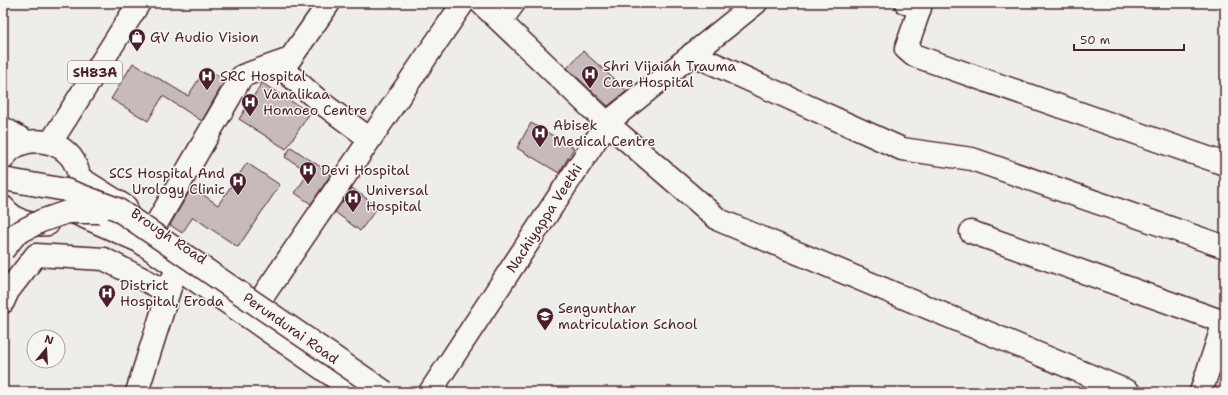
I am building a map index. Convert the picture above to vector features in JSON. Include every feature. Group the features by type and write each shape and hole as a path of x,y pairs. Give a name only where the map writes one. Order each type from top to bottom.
{"street":[{"name":"SH83A","path":"51,142 139,3"},
{"path":"154,226 242,76 290,59 329,3"},
{"path":"261,299 463,3"},
{"path":"481,3 607,123 719,220 1129,392"},
{"path":"501,21 514,3"},
{"name":"Nachiyappa Veethi","path":"430,392 607,123 756,3"},
{"path":"906,3 920,8 906,49 913,55 1225,164"},
{"path":"692,54 902,149 972,159 1225,247"},
{"path":"277,64 319,101 370,139"},
{"path":"3,128 27,142"},
{"path":"3,159 15,147 27,142 51,142 67,153 76,164 80,178 79,193 70,211 51,223 36,225 22,222 5,215"},
{"name":"Brough Road","path":"80,178 154,226 396,392"},
{"name":"Perundurai Road","path":"3,179 66,190 117,209 385,392"},
{"name":"Perundurai Road","path":"3,188 57,196 99,212 180,263 367,392"},
{"name":"Brough Road","path":"70,211 139,241 356,392"},
{"path":"3,250 16,234 41,221 67,212 99,212"},
{"path":"970,232 1224,321 1201,392"},
{"path":"3,302 8,291 36,255 104,258 168,292"},
{"path":"138,392 176,267"}],"building":[{"path":"583,51 627,91 608,106 567,68"},
{"path":"133,63 188,96 206,68 225,80 202,121 163,96 148,121 111,99"},
{"path":"262,83 310,113 286,149 239,119"},
{"path":"531,123 574,148 559,173 517,148"},
{"path":"291,147 331,174 311,204 295,193 309,172 285,157"},
{"path":"247,163 280,185 238,247 193,217 182,233 170,225 192,187 218,205"},
{"path":"352,188 378,207 360,231 335,212"}],"place":[{"name":"GV Audio Vision","path":"137,52"},
{"name":"Shri Vijaiah Trauma Care Hospital","path":"590,89"},
{"name":"SRC Hospital","path":"207,91"},
{"name":"Vanalikaa Homoeo Centre","path":"250,117"},
{"name":"Abisek Medical Centre","path":"540,148"},
{"name":"Devi Hospital","path":"308,185"},
{"name":"SCS Hospital And Urology Clinic","path":"238,196"},
{"name":"Universal Hospital","path":"353,213"},
{"name":"District Hospital, Eroda","path":"107,308"},
{"name":"Sengunthar matriculation School","path":"545,331"}]}
